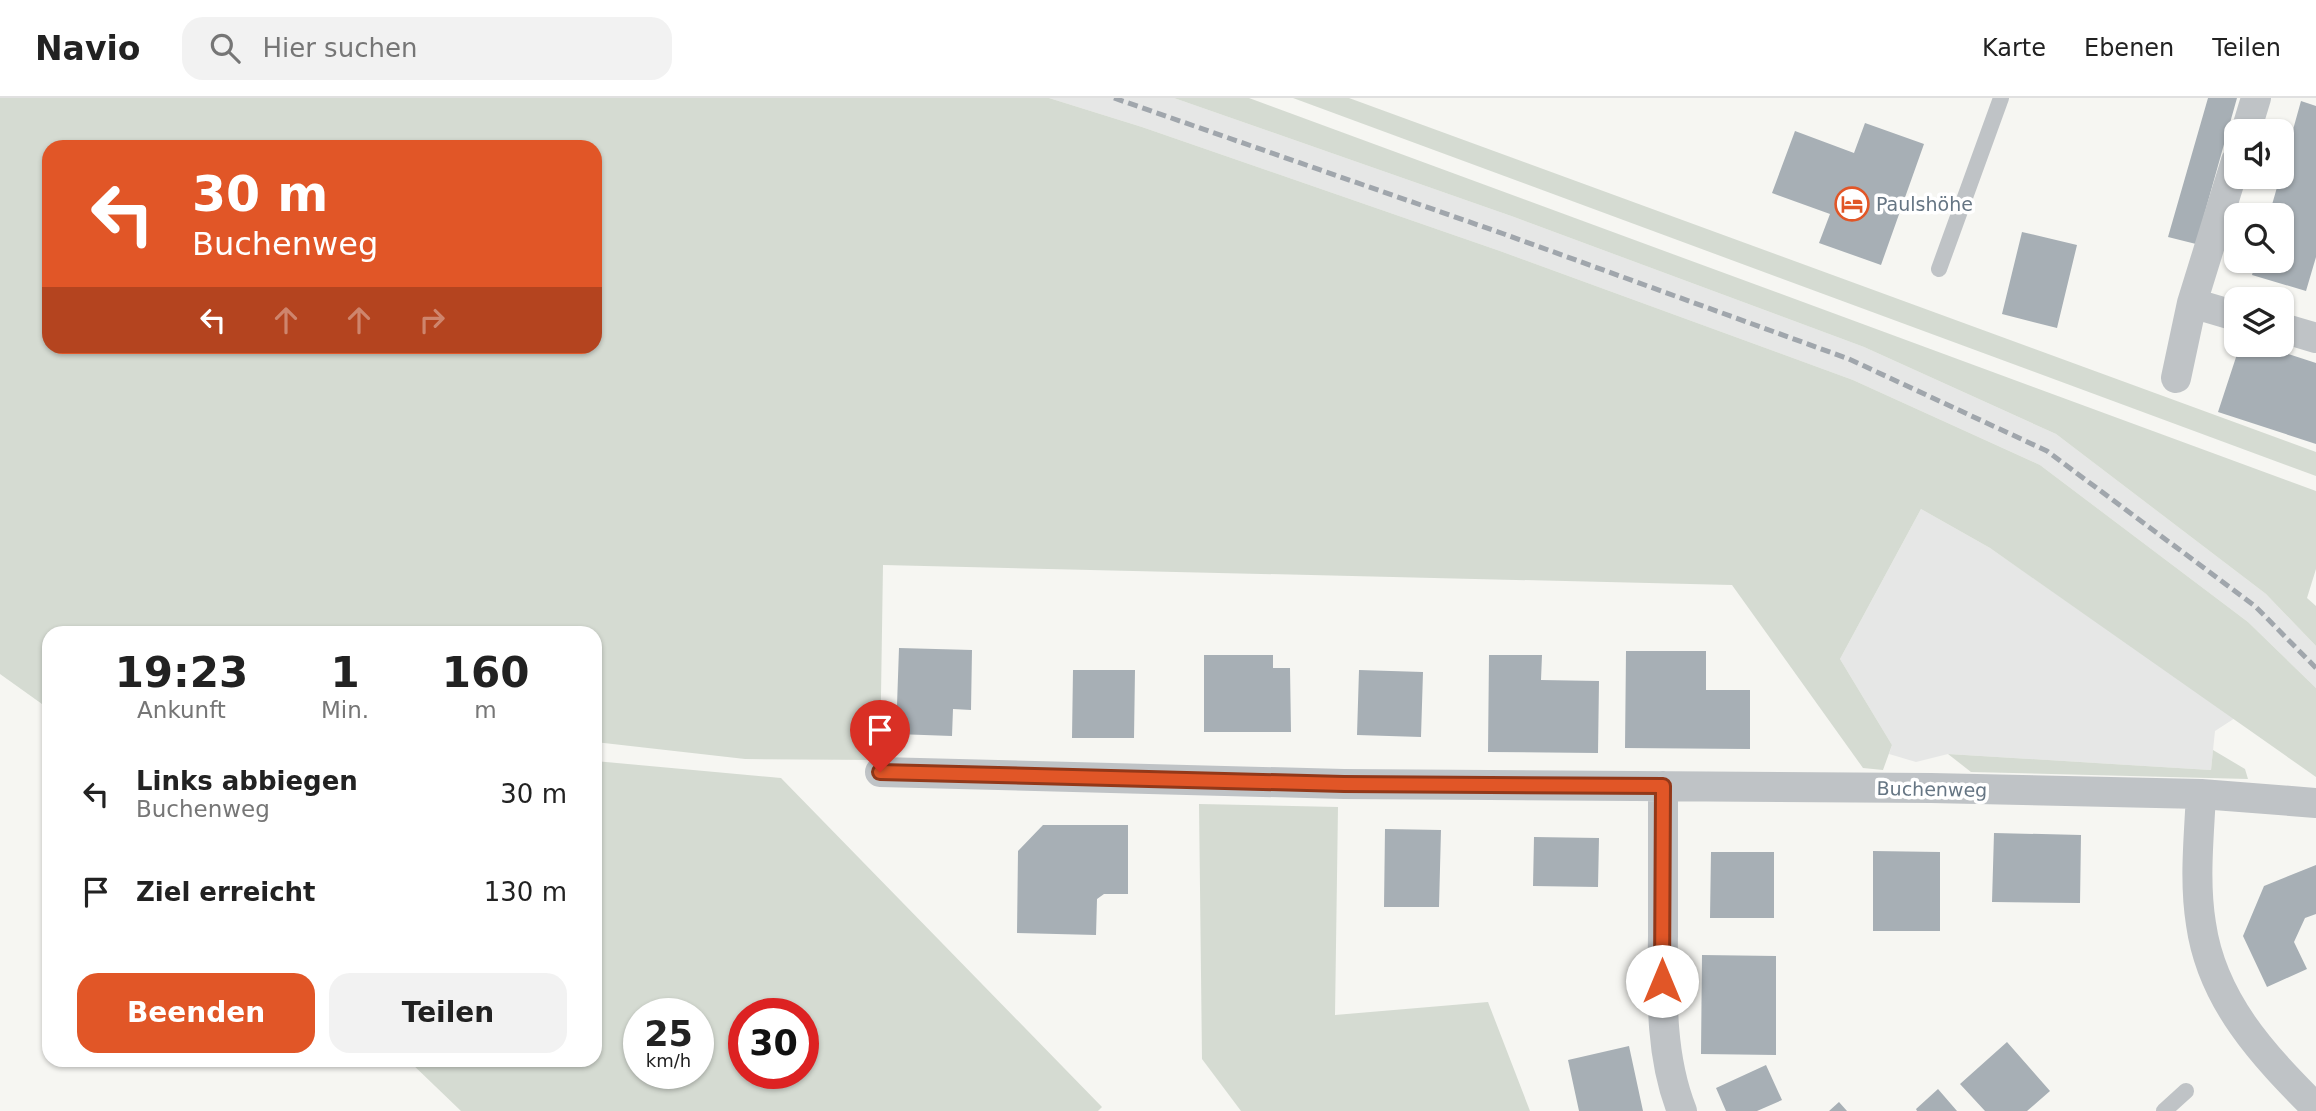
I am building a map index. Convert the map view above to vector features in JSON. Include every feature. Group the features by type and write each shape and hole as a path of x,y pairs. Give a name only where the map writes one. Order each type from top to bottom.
{"street":[{"path":"2250,119 2256,98"},
{"path":"2176,378 2192,303 2227,189"},
{"path":"2192,303 2224,312"},
{"path":"2294,332 2316,338"},
{"name":"Buchenweg","path":"880,772 1344,784 1931,788 2201,794 2316,803"},
{"path":"1663,786 1662,1006 1666,1045 1682,1111"},
{"path":"2201,794 2197,870 2199,898 2201,925 2214,974 2239,1021 2267,1059 2316,1108"}],"lane":[{"path":"1939,269 2001,98"},
{"path":"2164,1111 2186,1091"}],"shaded area":[{"path":"0,98 1049,98 1142,127 1500,251 1853,380 2040,465 2248,622 2316,688 2316,777 1990,548 1921,509 1840,659 1892,745 1883,770 1863,768 1732,585 883,565 880,760 745,759 602,743 602,626 42,626 42,704 0,674"},
{"path":"1049,98 1174,98 1514,217 1864,347 2056,434 2266,594 2316,646 2316,688 2248,622 2040,465 1853,380 1500,251 1142,127"},
{"path":"1174,98 1249,98 2316,491 2316,569 2307,598 2316,606 2316,646 2266,594 2056,434 1864,347 1514,217"},
{"path":"1293,98 1349,98 2316,452 2316,476"},
{"path":"1921,509 1990,548 2235,718 2215,731 2211,770 1948,754 1916,762 1889,754 1892,745 1840,659"},
{"path":"2213,750 2245,769 2248,779 1971,772 1948,754 2211,770"},
{"path":"602,762 781,778 1102,1107 1098,1111 461,1111 415,1067 602,1067"},
{"path":"1199,804 1338,807 1335,1015 1488,1002 1530,1111 1241,1111 1202,1059"}],"building":[{"path":"2208,98 2237,98 2231,119 2224,119 2224,144 2196,244 2168,237"},
{"path":"2301,101 2316,106 2316,257 2306,291 2252,275 2294,273 2294,203 2272,203 2277,189 2294,189 2294,126"},
{"name":"Paulshöhe","path":"1865,123 1924,144 1881,265 1819,243 1830,214 1772,193 1795,131 1854,153"},
{"path":"2022,232 2077,245 2057,328 2002,314"},
{"path":"2294,356 2316,363 2316,444 2218,412 2236,357"},
{"path":"899,648 972,650 971,710 953,709 952,736 896,734"},
{"path":"1626,651 1706,651 1706,690 1750,690 1750,749 1625,748"},
{"path":"1204,655 1273,655 1273,668 1290,668 1291,732 1204,732"},
{"path":"1489,655 1542,655 1541,680 1599,681 1598,753 1488,752"},
{"path":"1073,670 1135,670 1134,738 1072,738"},
{"path":"1359,670 1423,672 1421,737 1357,735"},
{"path":"1043,825 1128,825 1128,894 1104,894 1097,899 1096,935 1017,933 1018,851"},
{"path":"1385,829 1441,830 1439,907 1384,907"},
{"path":"1994,833 2081,835 2080,903 1992,902"},
{"path":"1534,837 1599,838 1598,887 1533,886"},
{"path":"1873,851 1940,852 1940,931 1873,931"},
{"path":"1711,852 1774,852 1774,918 1710,918"},
{"path":"2316,865 2316,914 2305,918 2294,942 2307,969 2267,987 2243,936 2264,886"},
{"path":"1702,955 1776,956 1776,1055 1701,1054"},
{"path":"2007,1042 2050,1091 2027,1111 1985,1111 1960,1084"},
{"path":"1629,1046 1643,1111 1579,1111 1568,1060"},
{"path":"1766,1065 1782,1100 1757,1111 1726,1111 1716,1088"},
{"path":"1938,1089 1957,1111 1917,1111 1916,1109"},
{"path":"1839,1102 1847,1111 1829,1111"}],"railway":[{"path":"1114,98 1504,234 1849,359 2047,451 2255,606 2316,668"}],"place":[{"name":"Paulshöhe","path":"1852,204"}],"route":[{"path":"880,772 1344,784 1663,786 1662,981"}]}
